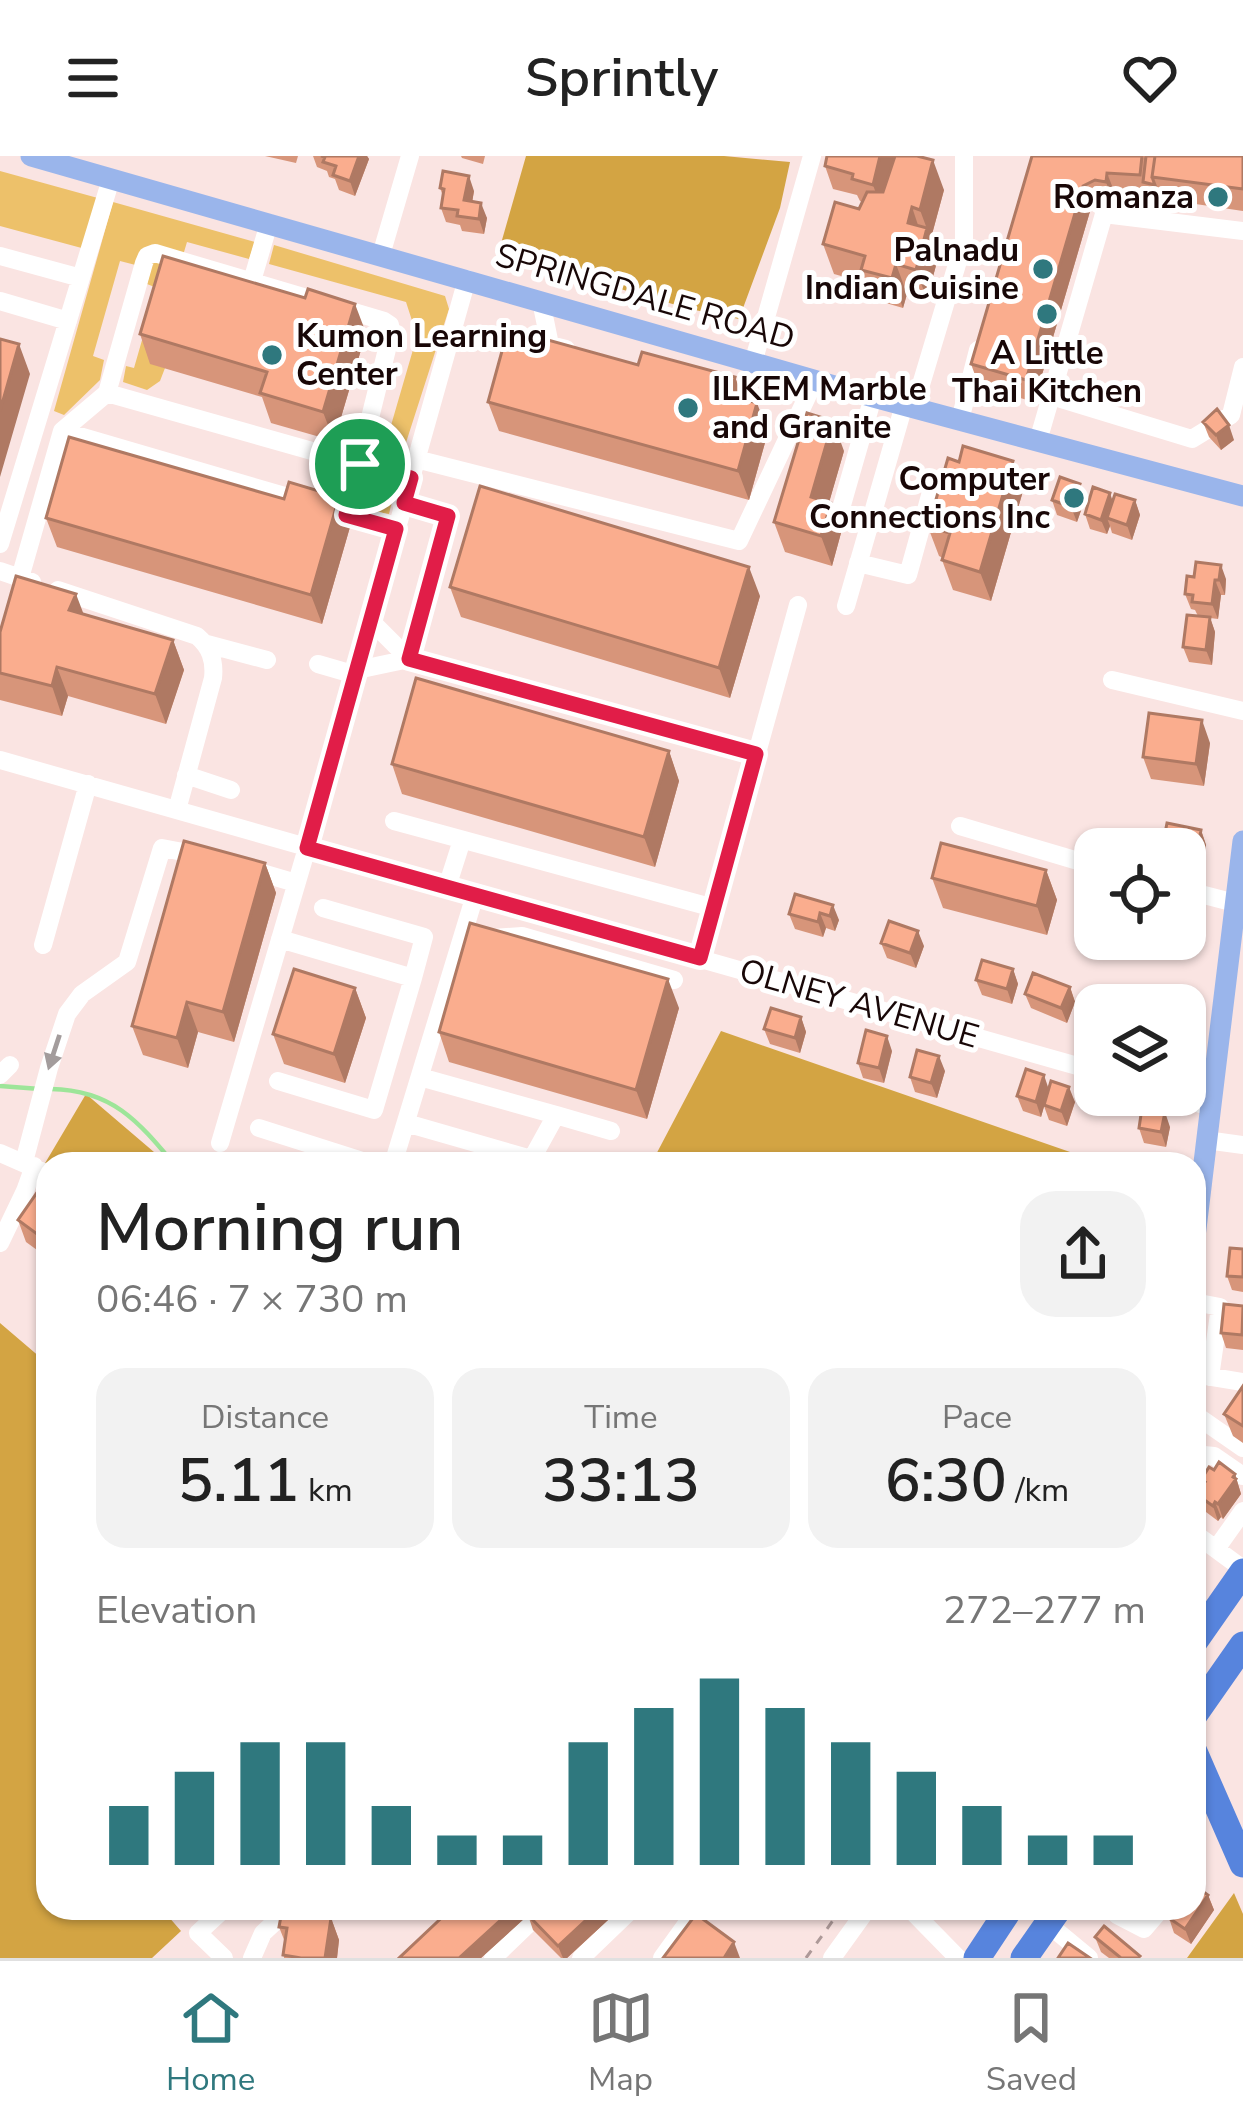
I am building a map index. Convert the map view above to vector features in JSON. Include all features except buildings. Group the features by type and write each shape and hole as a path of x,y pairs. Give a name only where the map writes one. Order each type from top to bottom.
{"highway":[{"path":"1206,1624 1243,1570"},
{"path":"1206,1700 1238,1660"},
{"path":"1206,1779 1243,1864"},
{"path":"976,1958 1002,1920"},
{"path":"1024,1958 1050,1920"}],"main road":[{"name":"SPRINGDALE ROAD","path":"31,156 909,407 1243,496"},
{"path":"1205,1152 1230,1023 1243,841"}],"street":[{"path":"381,254 410,156"},
{"path":"753,363 812,156"},
{"path":"846,606 964,241 963,158"},
{"path":"0,544 111,179"},
{"path":"1037,441 1104,214 1243,231"},
{"path":"252,281 269,223"},
{"path":"20,578 62,431 107,393 147,256 160,254 390,325 346,515"},
{"path":"0,256 81,278"},
{"path":"220,1143 467,279"},
{"path":"542,301 550,345 589,354"},
{"path":"0,302 68,321"},
{"path":"960,421 982,335"},
{"path":"1051,396 1192,439 1231,415 1243,367"},
{"path":"107,393 360,464 414,469 740,541 815,380"},
{"path":"838,519 874,397"},
{"path":"62,431 396,529"},
{"path":"858,563 908,575 931,492"},
{"path":"404,503 448,516 409,659"},
{"path":"0,571 197,636 207,644 267,660"},
{"path":"700,958 798,605"},
{"path":"371,621 409,659"},
{"path":"177,810 213,678 207,644"},
{"path":"318,664 356,672 409,659 756,754"},
{"path":"1112,680 1243,711"},
{"name":"OLNEY AVENUE","path":"0,760 1074,1065"},
{"path":"186,775 231,790"},
{"path":"43,945 88,784"},
{"path":"394,820 714,908"},
{"path":"960,826 1074,860"},
{"path":"447,887 462,840"},
{"path":"37,1152 49,1068 67,1014 82,994 122,967 134,946 162,848 188,851 296,883"},
{"path":"397,1152 475,895"},
{"path":"1206,895 1235,903"},
{"path":"278,1081 374,1110 424,937 323,908"},
{"path":"466,929 496,939 522,936 674,980"},
{"path":"280,939 413,978"},
{"path":"420,1077 611,1131"},
{"path":"1206,1106 1210,1107"},
{"path":"535,1152 556,1115"},
{"path":"406,1123 501,1152"},
{"path":"259,1128 334,1152"},
{"path":"1206,1140 1243,1145"},
{"path":"0,1153 35,1167 0,1243"},
{"path":"1206,1304 1220,1307 1206,1361"},
{"path":"1206,1377 1243,1382"},
{"path":"1206,1422 1243,1448"},
{"path":"1206,1455 1243,1477"},
{"path":"1216,1549 1243,1511"},
{"path":"1206,1539 1243,1570"},
{"path":"212,1920 198,1933 224,1958"},
{"path":"252,1958 263,1933 277,1920"},
{"path":"493,1958 533,1920"},
{"path":"581,1958 621,1920"},
{"path":"662,1958 689,1920"},
{"path":"832,1958 859,1920"},
{"path":"921,1920 958,1958"},
{"path":"1056,1920 1089,1958"},
{"path":"1126,1920 1144,1930 1152,1920"}],"path":[{"path":"806,1958 833,1920"}],"shaded area":[{"path":"526,156 724,156 790,162 780,208 739,319 498,254"},
{"path":"0,171 105,200 89,250 0,226"},
{"path":"113,202 255,242 249,259 187,242 151,363 165,368 160,381 147,390 123,382 126,366 134,368 157,288 147,284 151,269 120,261 93,356 104,360 100,380 64,415 54,411"},
{"path":"274,245 445,296 449,309 402,455 385,446 417,336 406,302 269,264"},
{"path":"364,478 397,480 389,514 355,508"},
{"path":"721,1031 1070,1152 657,1152"},
{"path":"86,1094 154,1152 52,1152"},
{"path":"0,1323 36,1354 36,1920 171,1920 181,1931 152,1958 0,1958"},
{"path":"1234,1893 1243,1914 1243,1958 1187,1958"}],"waterway":[{"path":"0,1086 40,1089"},
{"path":"51,1089 107,1102 164,1152"}],"place":[{"name":"Romanza","path":"1218,197"},
{"name":"Palnadu Indian Cuisine","path":"1043,269"},
{"name":"A Little Thai Kitchen","path":"1047,314"},
{"name":"Kumon Learning Center","path":"272,355"},
{"name":"ILKEM Marble and Granite","path":"688,408"},
{"name":"Computer Connections Inc","path":"1074,498"}],"route":[{"path":"360,464 411,478 404,503 448,516 409,659 756,754 700,958 307,848 396,529 346,515 360,464"}]}
